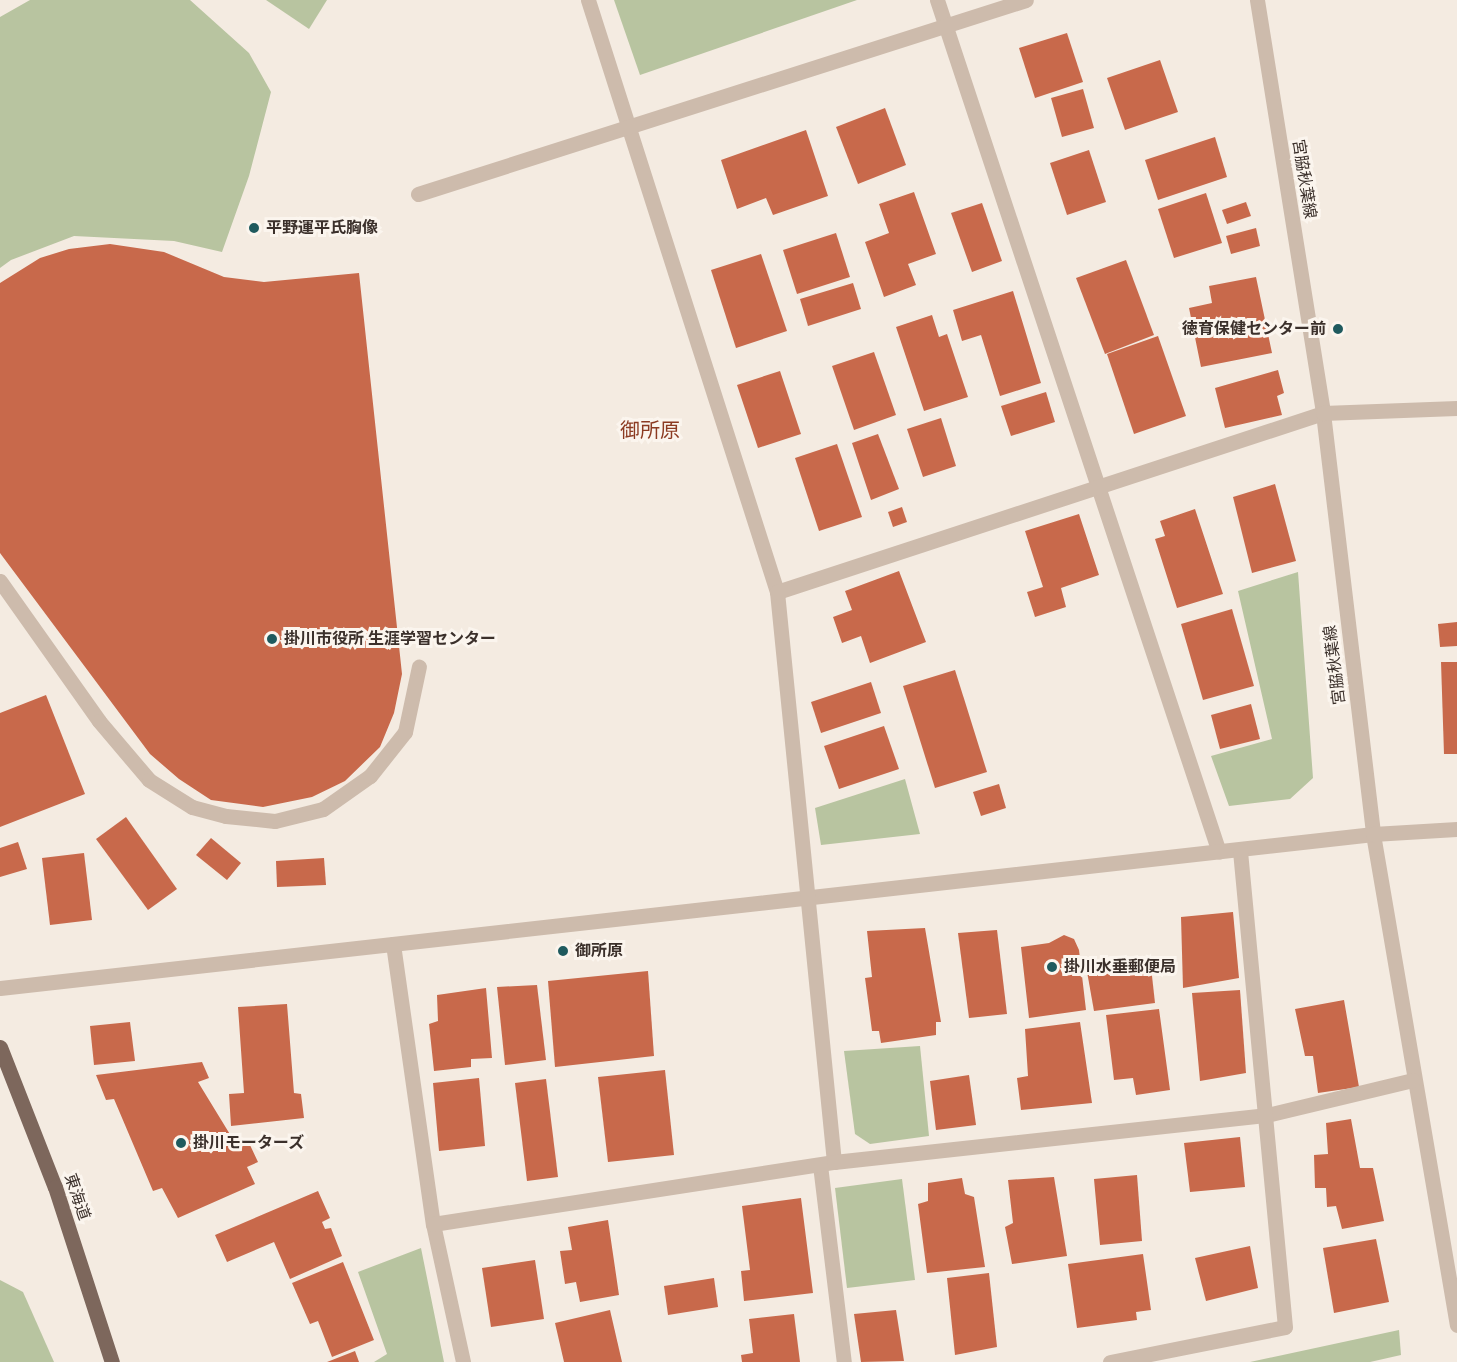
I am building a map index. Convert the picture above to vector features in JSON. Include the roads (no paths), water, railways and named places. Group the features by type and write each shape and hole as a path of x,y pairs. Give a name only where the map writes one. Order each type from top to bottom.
{"main road":[{"name":"東海道","path":"0,1047 55,1186 112,1362"}],"street":[{"path":"588,0 777,592 809,896 827,1164 844,1362"},
{"path":"937,0 1219,852"},
{"path":"418,194 1026,0"},
{"name":"宮脇秋葉線","path":"1257,0 1323,413 1373,834 1413,1080 1454,1286 1457,1324"},
{"path":"777,592 1099,484 1323,413 1457,408"},
{"path":"0,581 99,721 150,780 192,807 226,816 275,822 323,809 370,776 405,732 419,666"},
{"path":"0,988 1373,834 1457,829"},
{"path":"1110,1362 1285,1327 1268,1115 1240,850"},
{"path":"393,944 433,1224 463,1362"},
{"path":"433,1224 827,1164 1268,1115 1413,1080"}],"place":[{"name":"平野運平氏胸像","path":"254,228"},
{"name":"徳育保健センター前","path":"1338,329"},
{"name":"掛川市役所 生涯学習センター","path":"272,639"},
{"name":"御所原","path":"563,951"},
{"name":"掛川水垂郵便局","path":"1052,967"},
{"name":"掛川モーターズ","path":"181,1143"}],"district":[{"name":"御所原","path":"650,430"}]}
